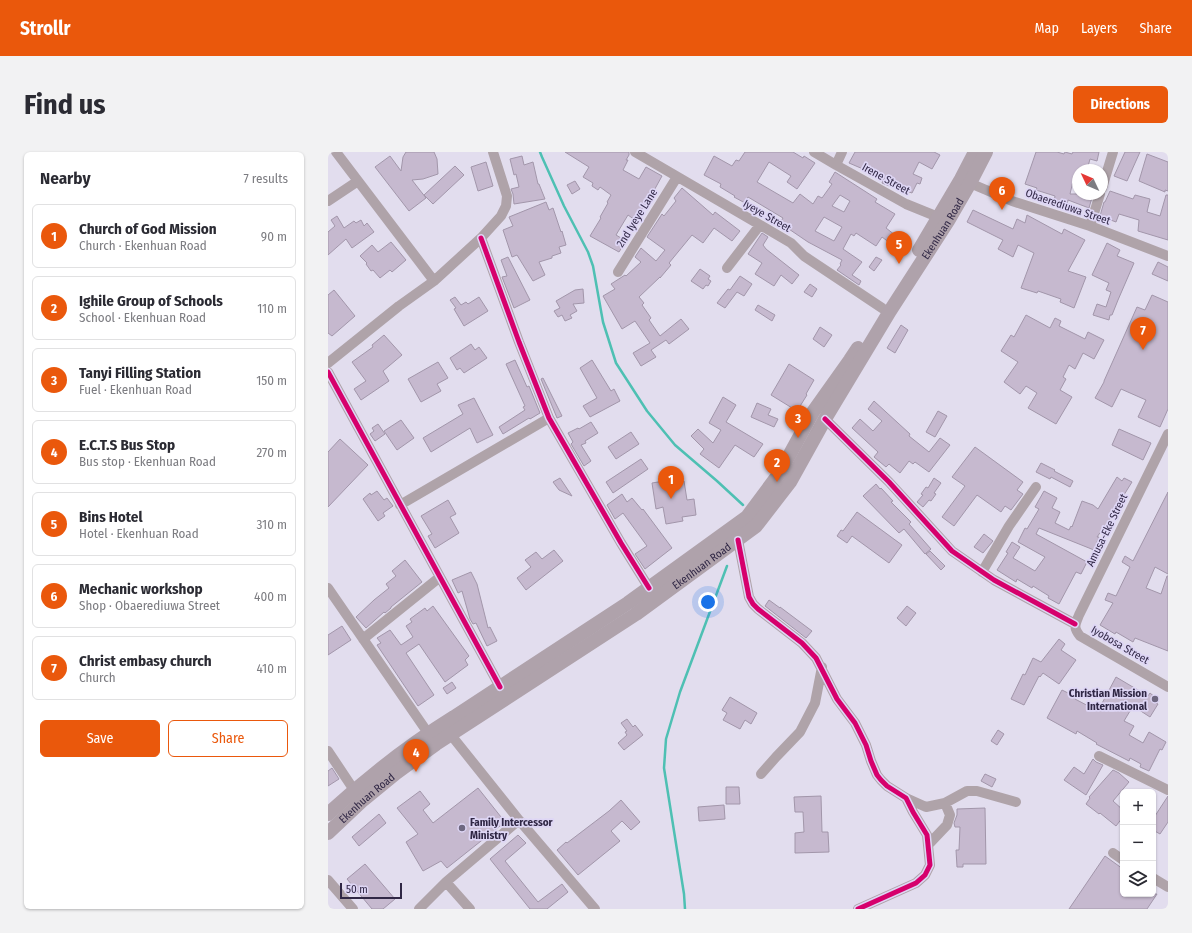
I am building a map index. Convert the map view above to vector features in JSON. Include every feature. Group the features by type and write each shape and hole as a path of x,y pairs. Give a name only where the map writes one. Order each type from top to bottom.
{"main road":[{"name":"Ekenhuan Road","path":"966,181 975,152"},
{"name":"Ekenhuan Road","path":"328,833 363,800 396,773 436,744 636,614 756,526 790,482 825,419 966,181 986,152"},
{"name":"Ekenhuan Road","path":"328,814 388,762 428,733 595,625 747,517 779,474 813,412 850,360 882,308 944,219"}],"street":[{"path":"336,152 434,281"},
{"path":"328,363 399,306 434,281 481,238 501,216 506,206 507,196 493,152"},
{"name":"Iyeye Street","path":"635,152 791,243 804,256 882,308"},
{"name":"Irene Street","path":"814,152 906,204 944,219"},
{"path":"836,165 842,152"},
{"path":"1108,168 1113,152"},
{"name":"2nd Iyeye Lane","path":"618,272 677,177"},
{"path":"328,201 358,180"},
{"name":"Obaerediuwa Street","path":"966,181 1012,201 1090,226 1168,256"},
{"path":"1090,226 1098,200"},
{"path":"727,268 760,226"},
{"path":"481,238 519,342 550,418 621,543 649,588"},
{"path":"328,372 500,687"},
{"path":"400,505 550,418"},
{"path":"825,419 889,482 952,551 994,580 1075,624"},
{"name":"Amusa-Eke Street","path":"1075,624 1168,434"},
{"path":"982,572 1009,526 1036,487"},
{"path":"738,540 749,597 753,604 802,643 816,658 822,667 831,690 855,723 866,745 871,761 880,780 906,798 926,807 945,803 967,791 977,791 1016,802"},
{"path":"363,639 440,577"},
{"path":"328,588 428,733"},
{"name":"Iyobosa Street","path":"1075,624 1075,630 1080,636 1168,687"},
{"path":"761,774 776,756 800,732 815,703 822,667"},
{"path":"451,735 519,820 594,909"},
{"path":"328,751 354,790"},
{"path":"1099,756 1168,790"},
{"path":"858,909 916,883 925,875 930,865 927,835 906,798"},
{"path":"928,845 947,825 950,815 945,803"},
{"path":"419,909 446,882 519,820"},
{"path":"1113,853 1120,858"},
{"path":"328,880 353,909"},
{"path":"1156,880 1168,887"},
{"path":"446,882 470,909"}],"building":[{"path":"406,152 434,152 437,159 438,174 423,179 412,180 426,198 409,211 375,167 390,156 401,171 403,157"},
{"path":"565,152 629,152 626,160 628,160 623,170 639,179 646,167 662,176 646,205 645,204 635,220 628,215 616,235 626,241 619,252 590,236 601,218 600,217 611,195 600,187 598,190 592,186 593,183 583,177 589,167"},
{"path":"745,152 793,152 803,158 804,156 815,163 797,189 787,182 791,176 769,162 757,182 793,203 800,194 813,204 818,196 822,198 832,184 829,182 835,172 877,199 875,202 895,214 886,228 895,235 890,243 882,237 876,246 856,233 854,236 851,234 843,249 862,262 852,275 861,281 859,285 837,270 841,265 842,260 808,242 780,223 783,218 748,197 745,203 720,187 721,184 704,175 714,156 732,166 736,160 739,161","holes":["840,195 850,201 844,212 832,206","824,217 842,227 834,241 815,231"]},
{"path":"855,152 934,152 940,155 932,169 919,162 913,174 922,178 920,184 917,183 912,193 882,183 884,178 849,163"},
{"path":"1036,152 1057,152 1064,154 1065,152 1072,154 1073,152 1099,152 1097,161 1090,159 1089,164 1072,164 1072,186 1070,194 1072,194 1072,200 1091,200 1089,208 1068,200 1067,205 1054,202 1055,196 1036,190 1037,188 1025,184"},
{"path":"1125,152 1140,152 1127,181 1114,176"},
{"path":"1147,154 1168,162 1168,191 1165,190 1165,192 1139,181"},
{"path":"522,156 524,165 533,162 538,184 545,199 514,204 511,189 519,187 510,159"},
{"path":"486,162 493,186 478,191 471,167"},
{"path":"455,166 464,175 433,204 424,195"},
{"path":"575,181 580,189 572,194 567,185"},
{"path":"682,188 713,215 715,212 740,231 732,241 714,228 703,243 692,235 669,263 671,265 660,278 639,297 644,303 642,305 651,318 649,320 660,336 681,319 689,329 669,344 666,340 651,350 656,357 641,366 633,353 650,343 635,321 622,329 603,296 615,289 611,284 625,275 626,276 641,262 635,257 641,248 656,261 665,250 647,237 662,214 664,216 676,201 674,198"},
{"path":"1110,191 1133,199 1135,195 1150,199 1147,212 1160,216 1166,195 1168,195 1168,240 1138,231 1139,220 1119,214 1116,222 1100,216 1104,202 1108,200"},
{"path":"546,202 549,210 553,208 566,245 559,247 561,253 552,256 552,258 539,262 545,275 533,281 517,255 512,257 503,230 513,226 509,217"},
{"path":"973,210 1013,229 1017,219 1025,223 1027,215 1062,234 1064,229 1085,240 1068,271 1086,277 1074,308 1060,302 1061,299 1038,291 1037,293 1021,288 1034,253 1018,245 1013,257 998,249 1003,240 967,222"},
{"path":"337,216 344,228 354,221 356,223 361,220 364,226 367,223 374,232 352,248 346,239 328,255 328,232 335,226 331,220"},
{"path":"762,233 768,237 763,245 766,249 799,275 792,284 781,275 774,286 755,274 762,263 748,254"},
{"path":"391,242 406,260 392,272 390,270 380,278 373,270 371,271 366,264 367,263 360,256 372,245 378,252"},
{"path":"1107,243 1120,250 1117,256 1134,263 1109,320 1093,315 1097,304 1106,307 1111,292 1106,290 1109,283 1092,275"},
{"path":"508,257 530,300 514,308 502,277 507,276 501,260"},
{"path":"876,257 882,260 874,271 869,267"},
{"path":"1158,262 1168,267 1168,281 1152,274"},
{"path":"700,269 710,276 708,279 711,281 708,286 706,285 703,289 691,281"},
{"path":"740,276 752,284 744,296 737,292 725,308 717,303 728,289 730,290"},
{"path":"810,284 817,289 812,297 804,292"},
{"path":"583,289 584,303 573,304 577,311 570,315 572,318 565,321 562,315 558,317 554,311 560,308 556,301 575,290"},
{"path":"334,290 355,316 332,336 328,333 328,295"},
{"path":"1152,295 1168,302 1168,409 1160,427 1138,417 1146,400 1121,389 1112,407 1095,398 1104,382 1137,307 1145,310"},
{"path":"455,297 461,305 466,302 468,304 479,297 488,311 464,326 454,309 456,308 450,300"},
{"path":"758,305 775,315 772,321 755,310"},
{"path":"1026,315 1050,328 1055,318 1061,321 1059,326 1085,339 1088,332 1104,340 1094,359 1083,353 1075,369 1069,365 1063,377 1066,379 1060,390 1072,397 1056,424 1028,408 1037,393 1026,386 1020,394 1004,382 1018,362 1001,351 1011,335 1014,337"},
{"path":"901,325 908,330 895,353 887,348"},
{"path":"820,327 832,335 824,347 813,339"},
{"path":"384,335 402,355 383,371 389,381 361,400 354,389 366,381 352,362 373,347 372,345"},
{"path":"471,344 475,350 479,347 487,358 464,373 460,368 457,370 450,358"},
{"path":"515,360 527,387 529,386 540,413 503,434 499,427 525,410 523,407 525,406 506,364"},
{"path":"592,360 611,391 614,389 620,401 590,417 583,406 597,398 580,368"},
{"path":"438,362 448,378 437,384 441,391 421,402 408,379"},
{"path":"789,364 814,380 797,411 771,395"},
{"path":"543,378 562,416 557,418 541,379"},
{"path":"723,397 736,405 726,422 763,444 754,457 735,445 719,468 700,454 704,449 691,436 698,429 713,443 721,430 709,423"},
{"path":"474,398 493,435 477,443 470,428 431,452 423,438 463,414 458,405"},
{"path":"874,401 910,434 909,436 929,452 940,438 950,445 929,472 915,462 913,464 909,461 900,473 889,464 886,467 874,457 878,452 852,428 860,419 873,431 882,421 868,409"},
{"path":"757,403 771,409 768,415 778,419 774,427 751,417"},
{"path":"938,411 947,416 935,437 926,432"},
{"path":"401,420 414,438 397,450 384,431"},
{"path":"591,422 598,433 585,441 586,443 581,445 591,461 584,466 571,444 573,442 568,433"},
{"path":"378,424 385,434 375,441 370,434 374,431 372,428"},
{"path":"1119,429 1151,443 1143,460 1112,445"},
{"path":"631,432 639,444 616,459 608,447"},
{"path":"340,439 368,465 328,507 328,452"},
{"path":"975,447 1023,482 1017,490 1023,494 1011,510 1005,506 1001,512 977,495 954,526 942,517 965,486 952,477"},
{"path":"641,459 648,469 613,493 606,482"},
{"path":"1041,463 1073,481 1070,487 1051,477 1050,479 1036,472"},
{"path":"675,475 676,482 684,481 687,500 694,499 696,515 682,517 683,521 666,524 663,507 656,509 652,483 664,481 664,477"},
{"path":"1117,477 1122,481 1124,478 1132,482 1122,498 1126,500 1119,511 1116,510 1097,537 1099,537 1094,550 1039,528 1036,534 1087,562 1081,574 1076,572 1059,604 1048,598 1049,596 1033,586 1032,588 1017,579 1016,582 997,570 1008,553 1006,552 1012,542 1020,547 1013,558 1035,571 1045,557 1018,542 1025,528 1027,529 1039,509 1035,507 1044,491 1057,498 1052,508 1060,512 1055,523 1069,530 1071,526 1072,527 1082,501 1093,505 1098,509"},
{"path":"560,478 572,496 559,490 553,482"},
{"path":"934,478 941,483 934,493 936,494 931,501 929,500 923,507 917,502 923,495 921,494 926,487 928,488"},
{"path":"876,484 911,522 909,524 931,549 925,554 904,529 899,533 863,496"},
{"path":"377,491 384,500 387,498 393,506 383,513 385,516 378,521 363,499 370,493 371,495"},
{"path":"1168,492 1168,574 1155,567 1146,588 1161,594 1168,576 1168,651 1135,638 1133,642 1100,625 1113,603 1105,600 1108,593 1116,596 1130,567 1122,562 1125,556 1133,561"},
{"path":"622,494 627,502 632,498 642,510 643,509 672,548 645,569 635,554 647,546 623,513 615,519 607,505"},
{"path":"448,500 456,514 450,517 459,533 435,548 428,536 432,534 421,516"},
{"path":"857,512 902,545 889,563 852,536 847,543 837,536 841,530 843,531"},
{"path":"984,534 993,541 983,553 974,547"},
{"path":"554,550 563,561 526,590 517,578 531,567 525,560 536,552 542,559"},
{"path":"930,551 945,566 941,570 926,554"},
{"path":"405,560 422,582 366,628 356,617 389,588 386,584 396,576 392,571"},
{"path":"471,572 477,584 488,628 490,627 497,641 487,646 476,623 473,624 470,619 462,591 458,593 452,580"},
{"path":"769,600 812,631 806,638 765,606"},
{"path":"433,606 469,656 465,660 468,665 445,682 419,644 406,653 434,695 418,706 377,645 381,643 377,638 390,630 401,645 413,637 406,626 412,622 410,619 425,608 427,611"},
{"path":"907,606 916,613 906,626 897,618"},
{"path":"342,626 351,640 328,655 328,635"},
{"path":"1059,639 1065,644 1061,650 1076,660 1059,684 1043,673 1040,677 1039,676 1024,705 1011,699 1023,674 1025,675 1033,658 1041,662"},
{"path":"1116,677 1148,696 1150,693 1156,698 1154,702 1158,704 1150,717 1133,706 1124,721 1134,726 1129,735 1143,743 1149,732 1166,742 1162,750 1160,749 1149,771 1140,767 1141,764 1130,758 1129,761 1096,744 1097,743 1077,731 1076,734 1047,718 1062,690 1094,709 1095,706 1099,709"},
{"path":"452,682 456,688 447,694 443,688"},
{"path":"730,697 757,713 751,724 745,720 740,729 723,720 727,713 722,710"},
{"path":"627,719 633,727 635,725 643,735 624,750 618,743 627,735 625,732 627,731 621,723"},
{"path":"998,730 1004,734 997,745 991,741"},
{"path":"1093,759 1103,765 1086,795 1064,780 1074,767 1084,774"},
{"path":"332,768 339,779 328,786 328,771"},
{"path":"1113,770 1129,782 1123,789 1120,789 1120,793 1113,801 1120,807 1120,821 1116,826 1086,804 1090,798 1089,797"},
{"path":"985,774 996,779 992,787 981,781"},
{"path":"726,787 739,787 740,804 726,804"},
{"name":"Family Intercessor Ministry","path":"478,788 505,822 447,868 441,861 423,871 406,842 418,834 397,808 420,791 430,804 423,810 433,823"},
{"path":"821,796 822,832 828,832 829,852 795,853 795,833 804,832 803,812 795,812 794,797"},
{"path":"1168,796 1168,822 1160,834 1156,832 1156,814"},
{"path":"621,800 640,822 631,830 622,821 611,831 620,841 578,875 557,850 609,811"},
{"path":"724,805 725,819 699,821 698,807"},
{"path":"985,808 986,864 963,864 963,867 957,867 956,850 959,850 960,827 955,827 954,823 957,815 957,809"},
{"path":"379,814 386,823 359,846 352,837"},
{"path":"518,835 526,843 505,861 538,902 562,884 568,892 547,909 530,909 490,859"},
{"path":"1105,856 1120,867 1120,897 1155,897 1147,909 1069,909"},
{"path":"365,864 395,899 383,909 372,909 347,879"}],"waterway":[{"path":"540,152 564,206 588,252 593,266 603,322 616,363 647,411 675,445 743,505"},
{"path":"685,909 684,894 664,768 666,739 680,692 727,566"}],"cycle path":[{"path":"481,238 519,342 549,418 621,543 649,588"},
{"path":"328,372 500,687"},
{"path":"825,419 889,482 952,551 994,580 1075,624"},
{"path":"738,540 749,597 753,604 802,643 816,658 837,699 855,723 866,745 877,775 887,786 906,798 927,835 930,865 925,875 916,883 858,909"}],"place":[{"name":"Mechanic workshop","path":"1002,210"},
{"name":"Bins Hotel","path":"899,264"},
{"name":"Christ embasy church","path":"1143,350"},
{"name":"Tanyi Filling Station","path":"798,438"},
{"name":"Ighile Group of Schools","path":"777,482"},
{"name":"Church of God Mission","path":"671,499"},
{"name":"Christian Mission International","path":"1155,699"},
{"name":"E.C.T.S Bus Stop","path":"416,772"},
{"name":"Family Intercessor Ministry","path":"462,828"}]}
